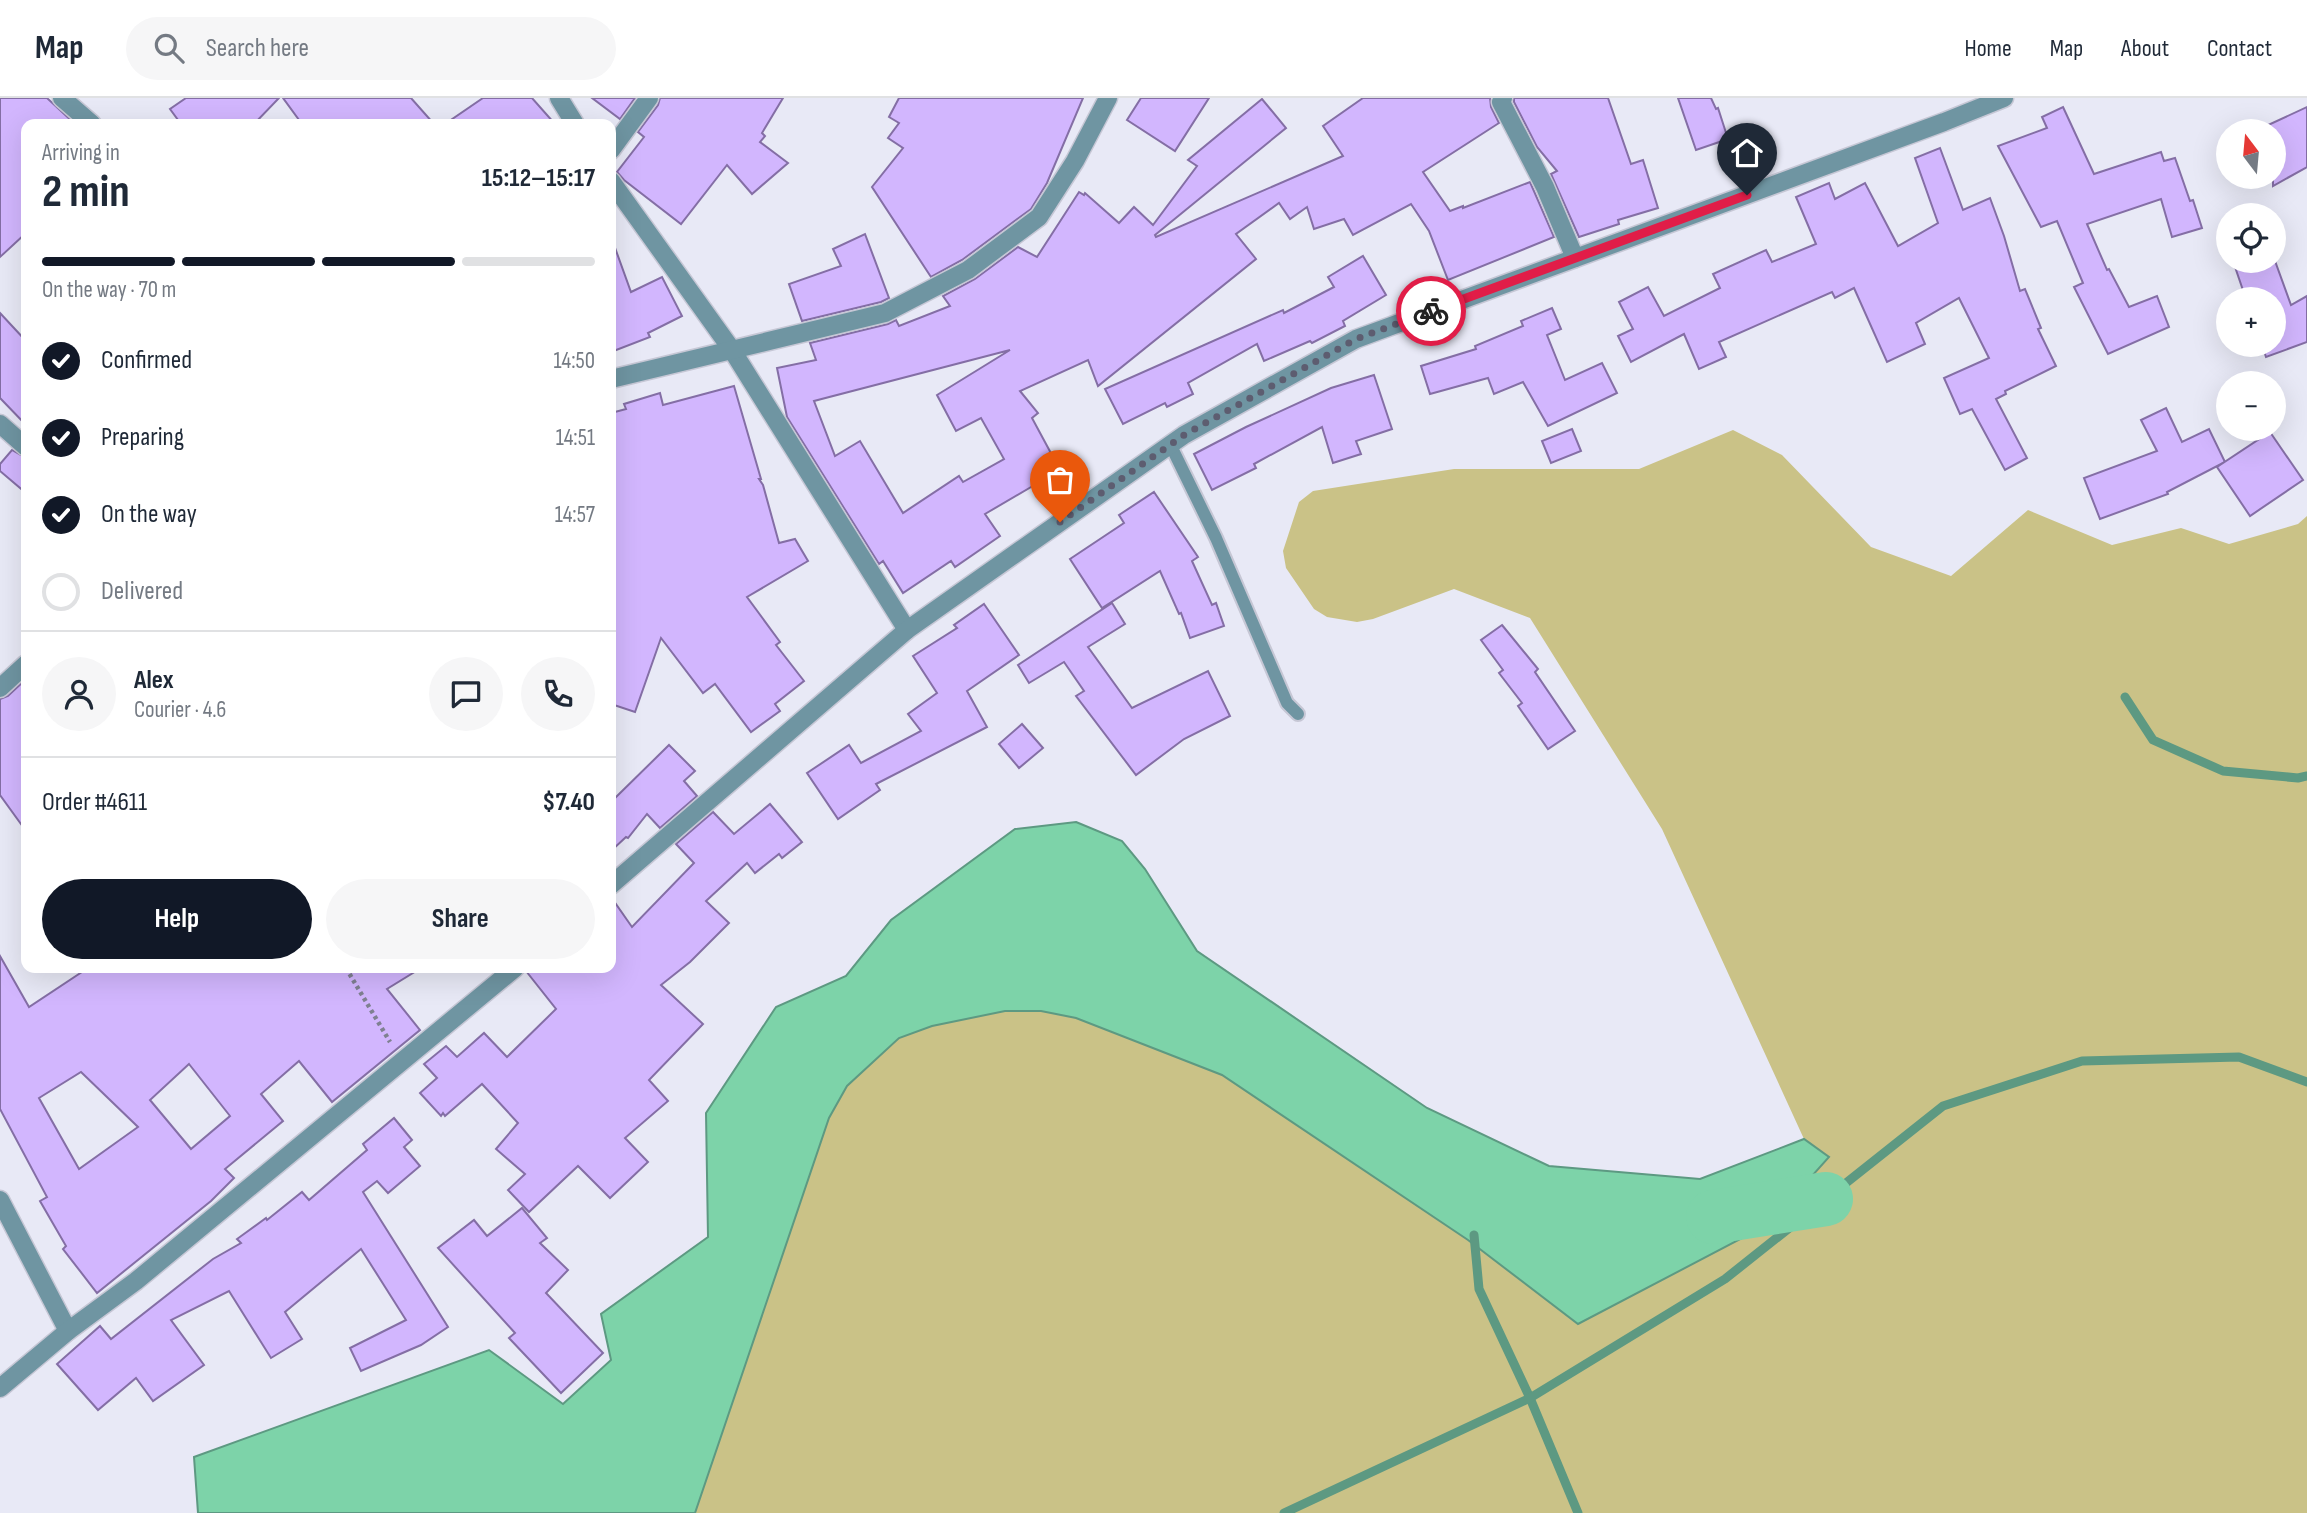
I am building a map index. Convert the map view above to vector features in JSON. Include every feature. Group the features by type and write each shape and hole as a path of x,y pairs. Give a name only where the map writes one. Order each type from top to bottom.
{"street":[{"path":"62,98 86,119"},
{"path":"559,98 572,119"},
{"path":"616,143 649,98"},
{"path":"616,378 885,313 968,270 1039,217 1074,161 1108,98"},
{"path":"1503,98 1501,102 1545,187 1575,258"},
{"path":"616,881 907,630 1170,444 1356,339 2004,98"},
{"path":"616,188 732,350 907,630"},
{"path":"0,424 21,443"},
{"path":"0,688 21,669"},
{"path":"0,1388 68,1331 136,1281 509,973"},
{"path":"0,1200 68,1331"}],"lane":[{"path":"1170,444 1216,538 1287,703 1298,714"}],"path":[{"path":"349,973 402,1062"}],"shaded area":[{"path":"1733,430 1782,455 1871,547 1951,576 2028,510 2112,545 2181,528 2229,544 2298,524 2307,516 2307,1513 695,1513 829,1118 847,1086 899,1038 932,1026 1005,1011 1041,1011 1076,1018 1222,1074 1468,1240 1578,1323 1829,1157 1804,1139 1662,829 1530,618 1454,589 1373,619 1357,622 1327,617 1314,609 1286,568 1283,551 1299,502 1313,491 1454,469 1639,469"},
{"path":"1076,822 1122,841 1145,869 1197,951 1427,1108 1549,1166 1700,1179 1804,1139 1829,1157 1769,1224 1578,1324 1468,1240 1222,1075 1076,1018 1041,1011 1005,1011 932,1026 899,1038 847,1086 829,1118 695,1513 198,1513 194,1457 489,1350 563,1404 611,1360 601,1314 708,1237 706,1113 776,1007 846,976 891,920 1015,829"}],"building":[{"path":"0,98 47,98 70,119 21,119 21,238 0,257"},
{"path":"186,98 279,98 259,119 177,119 170,109"},
{"path":"283,98 411,98 430,119 298,119"},
{"path":"483,98 532,98 551,119 452,119"},
{"path":"592,98 635,98 620,119"},
{"path":"660,98 783,98 762,133 765,136 760,142 788,163 752,194 727,165 681,224 617,172 644,137 638,132 658,105"},
{"path":"899,98 1083,98 1047,183 1031,209 962,260 931,277 872,187 903,148 888,138 899,123 889,117"},
{"path":"1141,98 1209,98 1175,151 1127,120"},
{"path":"1363,98 1490,98 1491,107 1499,123 1423,172 1450,211 1530,182 1554,237 1448,280 1429,231 1411,204 1353,235 1344,219 1314,229 1307,207 1290,219 1279,203 1236,234 1256,259 1098,386 1088,360 1020,391 1038,413 1032,418 1060,470 985,514 1000,536 955,567 951,561 903,593 883,561 879,564 787,417 777,368 816,360 810,343 896,320 899,326 950,306 943,296 975,279 1018,247 1037,257 1079,192 1084,195 1085,193 1119,223 1134,207 1153,225 1197,166 1188,160 1262,99 1286,128 1155,235 1156,237 1343,156 1323,126","holes":["1010,350 937,395 956,431 981,418 1004,459 963,482 959,476 903,513 860,441 835,456 814,401"]},
{"path":"1514,98 1608,98 1631,164 1643,160 1658,208 1618,220 1619,224 1579,237 1551,174 1557,171 1537,147"},
{"path":"1678,98 1711,98 1716,109 1718,108 1728,139 1696,150"},
{"path":"2063,107 2094,174 2161,152 2164,161 2175,158 2202,228 2172,237 2161,199 2087,224 2107,270 2109,269 2129,307 2157,296 2169,327 2108,354 2074,287 2083,283 2057,221 2041,227 1998,146 2047,128 2042,117"},
{"path":"2307,107 2307,167 2286,179 2286,119 2281,119"},
{"path":"1940,148 1963,210 1990,198 2020,291 2025,289 2041,328 2038,329 2056,366 2005,391 2006,394 1996,399 2027,458 2005,470 1972,409 1960,414 1944,378 1989,358 1959,298 1916,323 1925,344 1887,362 1854,288 1835,298 1832,292 1719,342 1726,357 1699,369 1684,334 1631,362 1618,336 1633,329 1619,302 1648,287 1664,316 1720,288 1713,274 1766,250 1772,262 1816,244 1796,197 1829,183 1835,199 1865,183 1898,246 1938,223 1915,158"},
{"path":"865,234 889,298 802,321 789,284 841,266 833,249"},
{"path":"616,251 631,292 662,277 682,316 648,333 650,337 616,350"},
{"path":"1363,256 1386,295 1343,321 1345,326 1312,343 1310,341 1264,361 1257,344 1188,383 1193,394 1167,407 1165,403 1123,424 1105,389 1283,310 1284,313 1334,287 1328,277"},
{"path":"2237,273 2279,273 2284,287 2242,287"},
{"path":"2286,291 2291,305 2307,296 2307,342 2286,350"},
{"path":"1552,308 1561,329 1547,335 1565,380 1602,363 1617,393 1548,426 1523,382 1494,394 1488,378 1430,394 1421,366 1476,349 1475,346 1523,326 1521,321"},
{"path":"0,313 21,336 21,420 0,398"},
{"path":"1374,375 1392,429 1356,441 1361,454 1333,463 1322,427 1254,464 1256,468 1212,490 1194,454 1331,388"},
{"path":"734,386 779,543 795,539 808,561 747,597 780,642 776,645 804,681 775,704 780,711 751,732 715,684 703,693 661,638 635,712 616,706 616,412 626,409 624,404 660,393 663,405"},
{"path":"2166,408 2182,442 2209,429 2225,462 2167,492 2168,494 2100,519 2084,478 2157,451 2141,420"},
{"path":"1572,429 1581,451 1551,463 1542,441"},
{"path":"2256,441 2276,441 2303,480 2250,516 2217,467"},
{"path":"12,450 21,455 21,489 0,471 0,464"},
{"path":"1154,492 1198,557 1192,561 1212,605 1216,603 1224,626 1190,638 1160,571 1102,608 1070,559 1124,523 1119,515"},
{"path":"1112,603 1125,624 1088,647 1132,708 1208,671 1230,716 1184,739 1136,775 1076,696 1084,691 1064,662 1029,683 1018,665"},
{"path":"984,604 1019,655 967,691 987,727 876,784 880,790 838,819 807,773 849,745 861,763 921,731 908,714 937,693 913,656 957,628 954,625"},
{"path":"1502,625 1538,669 1535,672 1575,731 1548,749 1518,706 1522,703 1499,673 1503,670 1481,640"},
{"path":"21,684 21,824 0,795 0,699 8,696"},
{"path":"1022,724 1043,748 1019,768 999,744"},
{"path":"669,745 695,771 684,781 697,796 660,828 647,814 628,838 616,846 616,797"},
{"path":"770,804 802,842 782,858 779,854 755,873 747,863 706,901 729,923 690,962 661,985 703,1024 649,1080 668,1101 625,1138 648,1162 610,1198 578,1166 529,1212 508,1190 525,1174 496,1149 518,1123 482,1084 445,1116 443,1113 441,1116 420,1093 437,1078 424,1064 446,1046 457,1057 484,1033 507,1057 556,1009 528,973 616,973 616,904 632,927 694,863 676,844 713,812 734,834"},
{"path":"0,956 29,1007 80,973 413,973 387,989 420,1030 332,1102 299,1061 261,1094 283,1121 225,1169 234,1178 211,1201 97,1293 63,1249 66,1246 40,1201 47,1197 0,1109","holes":["189,1064 230,1116 191,1149 150,1100","81,1072 138,1127 79,1169 39,1098"]},
{"path":"394,1118 412,1140 404,1147 420,1166 388,1193 377,1181 363,1192 448,1327 421,1345 361,1371 350,1348 406,1320 361,1249 285,1312 302,1339 271,1358 229,1291 171,1320 204,1365 153,1401 136,1378 98,1410 57,1364 100,1326 111,1339 213,1259 241,1243 237,1239 266,1218 267,1220 302,1192 309,1200 367,1150 363,1144"},
{"path":"522,1208 547,1238 540,1243 568,1270 546,1293 603,1353 561,1393 509,1338 515,1333 438,1248 474,1220 487,1236"}],"waterway":[{"path":"2125,697 2153,740 2223,771 2298,778 2307,776"},
{"path":"1284,1513 1530,1398 1725,1279 1943,1106 2082,1061 2239,1057 2307,1082"},
{"path":"1713,1217 1826,1199"},
{"path":"1474,1235 1479,1289 1530,1398 1578,1513"}],"way so far":[{"path":"1060,522 1184,435 1356,339 1431,311"}],"route":[{"path":"1431,311 1747,195"}]}
